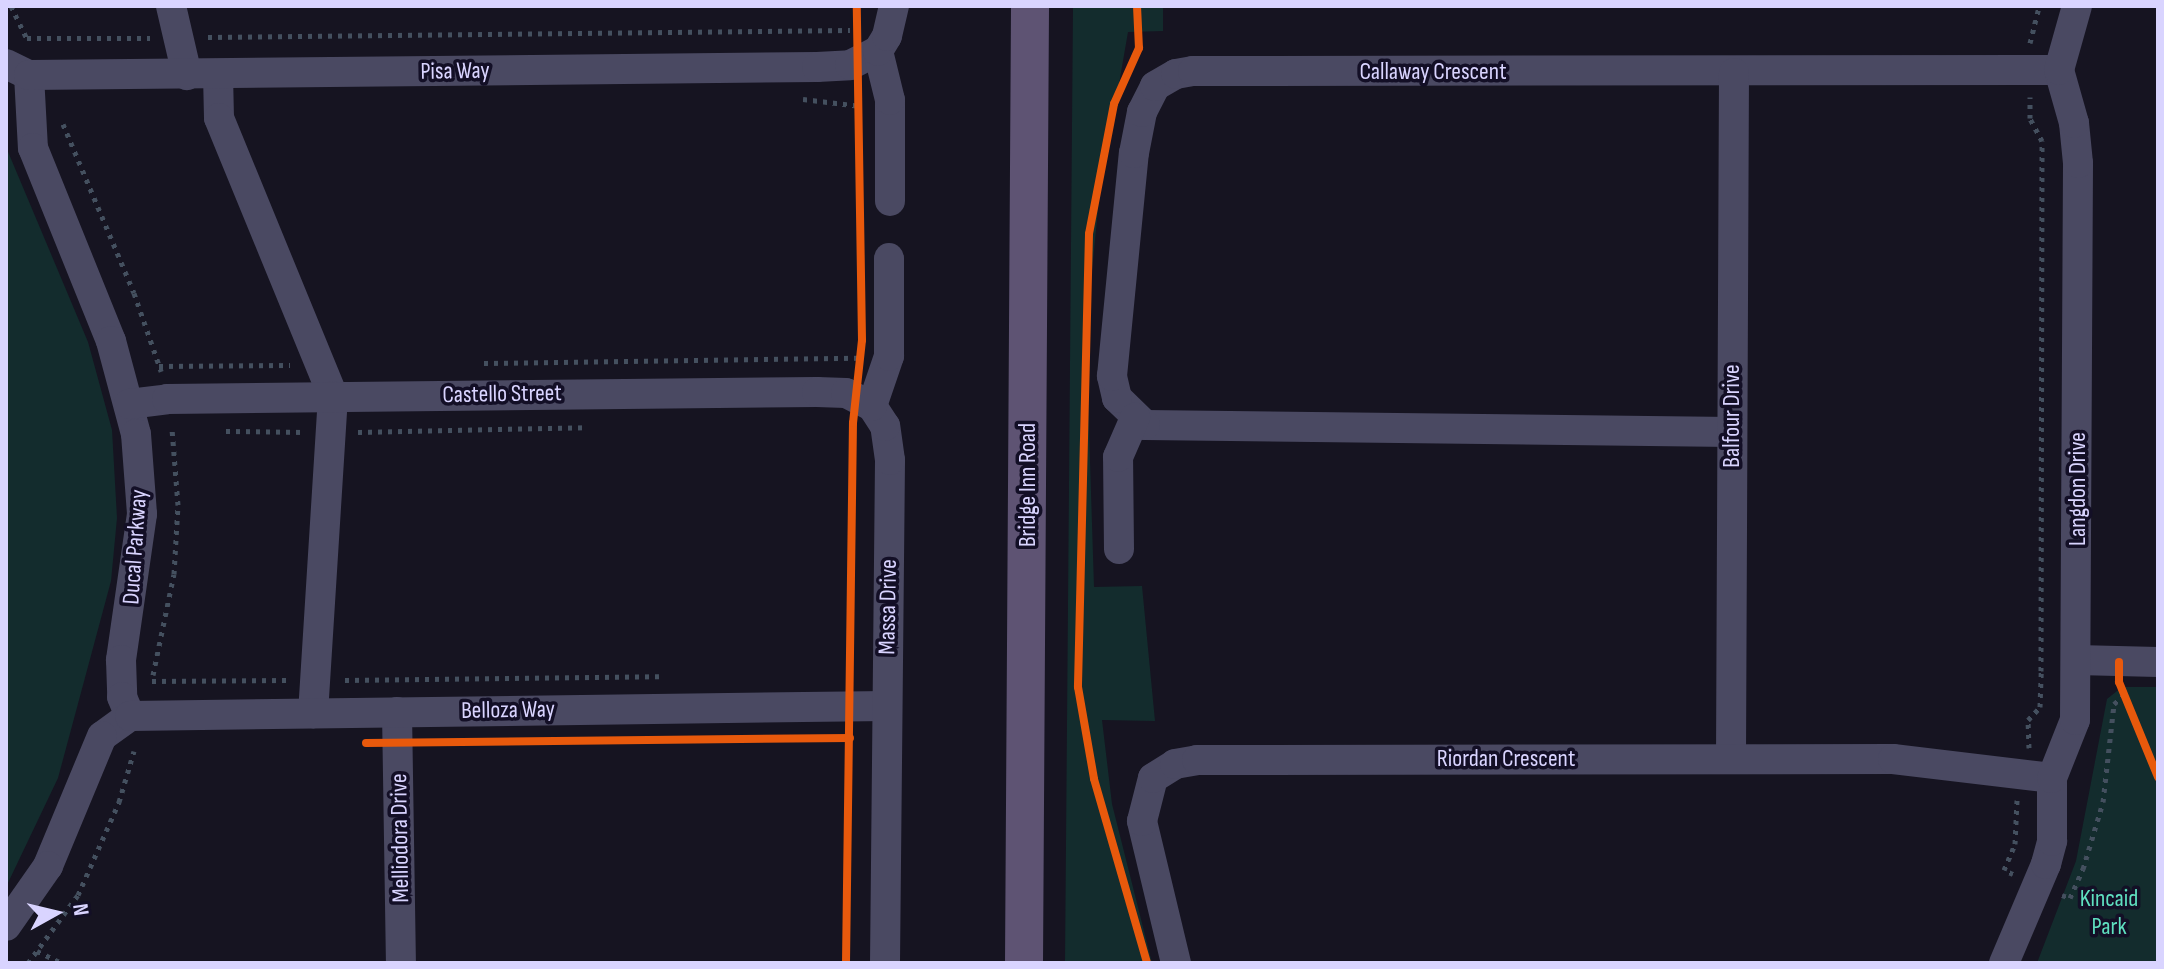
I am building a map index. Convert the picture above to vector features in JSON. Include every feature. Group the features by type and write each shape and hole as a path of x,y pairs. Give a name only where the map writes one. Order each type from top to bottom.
{"main road":[{"name":"Bridge Inn Road","path":"1024,963 1030,6"}],"street":[{"path":"171,6 187,75"},
{"path":"890,201 890,100 865,48 887,36 894,6"},
{"path":"2059,70 2077,6"},
{"name":"Pisa Way","path":"17,70 187,75 865,48"},
{"name":"Ducal Parkway","path":"17,70 33,148 106,328 129,404 142,514 121,660 122,697 133,731"},
{"name":"Callaway Crescent","path":"1135,418 1117,398 1112,376 1134,153 1142,112 1155,86 1176,74 2059,70"},
{"name":"Langdon Drive","path":"2004,963 2052,841 2052,778 2075,720 2078,163 2074,123 2059,70"},
{"name":"Balfour Drive","path":"1731,759 1734,73"},
{"path":"218,74 219,118 333,396 313,713"},
{"path":"865,401 889,356 889,258"},
{"name":"Castello Street","path":"129,404 167,399 333,396 817,392 865,401"},
{"name":"Massa Drive","path":"865,401 885,426 890,460 885,963"},
{"path":"1119,549 1118,457 1135,418 1167,428 1732,432"},
{"path":"2077,660 2158,662"},
{"name":"Belloza Way","path":"133,731 313,713 887,706"},
{"name":"Melliodora Drive","path":"397,712 401,963"},
{"path":"6,926 48,866 102,736 133,731"},
{"name":"Riordan Crescent","path":"1176,963 1142,821 1153,778 1175,764 1197,760 1920,759 2052,778"}],"path":[{"path":"857,18 865,48 862,122"},
{"path":"27,38 865,48"},
{"path":"479,363 861,353 865,401"},
{"path":"159,366 321,365"},
{"path":"220,431 331,433 599,427"},
{"path":"172,430 188,431"},
{"path":"2119,662 2119,682 2128,706"},
{"path":"152,681 663,676"},
{"path":"28,963 78,895 119,802 133,731"},
{"path":"37,951 62,963"}],"green space":[{"path":"1073,6 1163,6 1163,31 1128,32 1099,199 1086,334 1094,587 1142,586 1155,721 1102,720 1112,804 1152,963 1065,963"},
{"path":"6,147 88,342 112,430 117,518 111,581 58,778 6,887"},
{"name":"Kincaid Park","path":"2122,687 2158,687 2158,963 2037,963 2076,861 2107,699"}],"cycle path":[{"path":"846,963 853,423 862,340 857,6"},
{"path":"1137,6 1139,48 1114,104 1089,234 1078,687 1094,779 1147,963"},
{"path":"2119,662 2119,682 2158,777"},
{"path":"366,743 850,738"}]}
